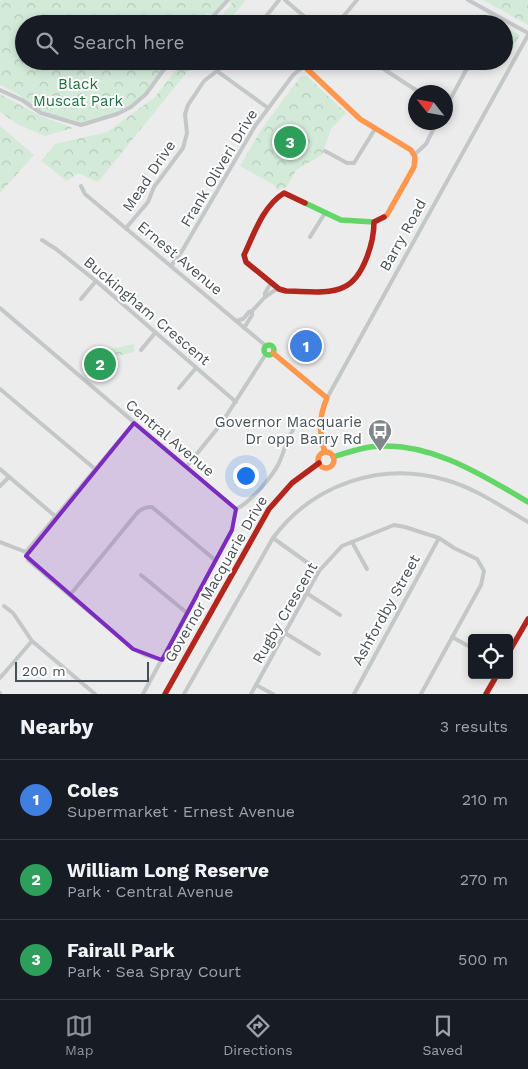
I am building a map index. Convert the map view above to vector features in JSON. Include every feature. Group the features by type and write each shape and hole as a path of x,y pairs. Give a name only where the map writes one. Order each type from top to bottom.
{"street":[{"path":"214,15 228,0"},
{"path":"267,15 279,0"},
{"path":"285,0 302,15"},
{"path":"344,15 357,0"},
{"path":"468,0 494,15"},
{"path":"513,26 528,34"},
{"name":"Barry Road","path":"513,61 528,34"},
{"path":"0,90 22,100 41,113 81,125 117,114 131,107 146,94 163,70"},
{"name":"Frank Oliveri Drive","path":"171,266 182,251 255,126 298,70"},
{"path":"311,70 360,119 407,147 414,155 414,167 387,215 374,222 341,220 284,193 278,195 271,202 244,255 246,262 271,283 286,291 337,289 348,286 370,250 374,238 374,222"},
{"path":"384,70 408,85"},
{"path":"453,94 466,70"},
{"name":"Barry Road","path":"325,452 320,437 320,424 322,410 327,398 508,70"},
{"name":"Mead Drive","path":"126,228 148,202 154,187 183,148 187,134 185,114 188,105 204,81 217,71 268,108"},
{"path":"325,151 346,163 354,163 375,129"},
{"path":"414,155 426,144 433,130"},
{"name":"Ernest Avenue","path":"81,186 85,194 266,346"},
{"path":"310,237 325,213"},
{"name":"Buckingham Crescent","path":"42,240 96,281 236,402"},
{"path":"81,299 96,281"},
{"path":"264,297 271,283"},
{"path":"244,328 252,312 264,297 278,288"},
{"name":"Central Avenue","path":"0,308 236,509"},
{"path":"236,321 252,312"},
{"path":"141,350 155,333"},
{"path":"187,466 217,431 269,354 274,350 272,346 266,346"},
{"path":"269,354 327,398"},
{"path":"178,388 196,368"},
{"path":"0,389 96,470"},
{"path":"26,552 134,423"},
{"path":"143,694 232,530 236,509 244,506 279,463 287,439 293,430"},
{"path":"333,457 374,447 396,447 416,450 440,457 463,467 528,502"},
{"path":"325,452 330,453 333,457 332,464 328,468 323,467 319,463 320,456 325,452"},
{"name":"Governor Macquarie Drive","path":"165,694 269,509 292,483 319,463"},
{"path":"0,469 55,516"},
{"path":"184,694 273,538 291,517 320,494 356,480 391,473 420,475 446,479 467,488 528,522"},
{"path":"0,486 9,477"},
{"path":"70,595 137,514 149,507 215,560"},
{"name":"Rugby Crescent","path":"251,694 319,572 342,546 394,525 439,538 477,559 484,571 481,585 421,694"},
{"path":"273,538 319,572"},
{"name":"Ashfordby Street","path":"354,694 439,538"},
{"path":"0,542 26,552"},
{"path":"352,542 368,569"},
{"path":"26,552 28,560 133,649 162,660"},
{"path":"141,575 187,613"},
{"path":"308,594 340,615"},
{"path":"4,606 13,614 32,641 95,694"},
{"path":"513,645 528,619"},
{"path":"285,633 319,654"},
{"path":"452,637 468,646"},
{"path":"0,678 32,641"},
{"path":"486,694 495,679"},
{"path":"256,685 273,694"}],"highlighted area":[{"path":"134,423 236,509 232,530 162,660 133,649 26,556"}],"green space":[{"name":"Black Muscat Park","path":"228,0 215,15 206,13 206,15 15,15 15,70 163,70 146,94 124,111 81,125 41,113 18,94 0,85 0,1"},
{"path":"228,0 246,0 234,15 222,15 232,4"},
{"path":"483,0 528,0 528,25"},
{"path":"513,32 520,35 513,47"},
{"path":"176,70 189,70 98,182 78,173 67,181 41,161 55,144 107,132 155,97"},
{"path":"307,76 346,113 331,129 322,155 296,170 287,187 277,190 274,185 240,166 261,130 300,77"},
{"path":"0,94 41,116 73,128 45,136 17,124 0,112"},
{"path":"0,126 34,155 0,193"},
{"path":"134,344 134,352 114,357 92,377 88,371 106,350"}],"traffic: fast":[{"path":"305,203 341,220 374,222"},
{"path":"269,345 274,350 269,355 264,350 269,345"},
{"path":"333,457 370,447 392,446 413,449 433,454 473,470 528,502"}],"traffic: slow":[{"path":"308,70 360,119 411,150 415,157 414,167 387,215 384,217"},
{"path":"273,353 327,398 322,411 320,425 325,452"},
{"path":"326,452 334,460 326,468 318,460 326,452"}],"traffic: jam":[{"path":"305,203 284,193 270,205 244,255 246,262 279,289 286,291 331,291 344,287 351,282 357,276 370,249 374,222 384,217"},
{"path":"165,694 269,509 292,483 319,463"},
{"path":"513,645 528,619"},
{"path":"486,694 495,679"}],"place":[{"name":"Fairall Park","path":"290,142"},
{"name":"Coles","path":"306,346"},
{"name":"William Long Reserve","path":"100,364"},
{"name":"Governor Macquarie Dr opp Barry Rd","path":"380,452"}]}
